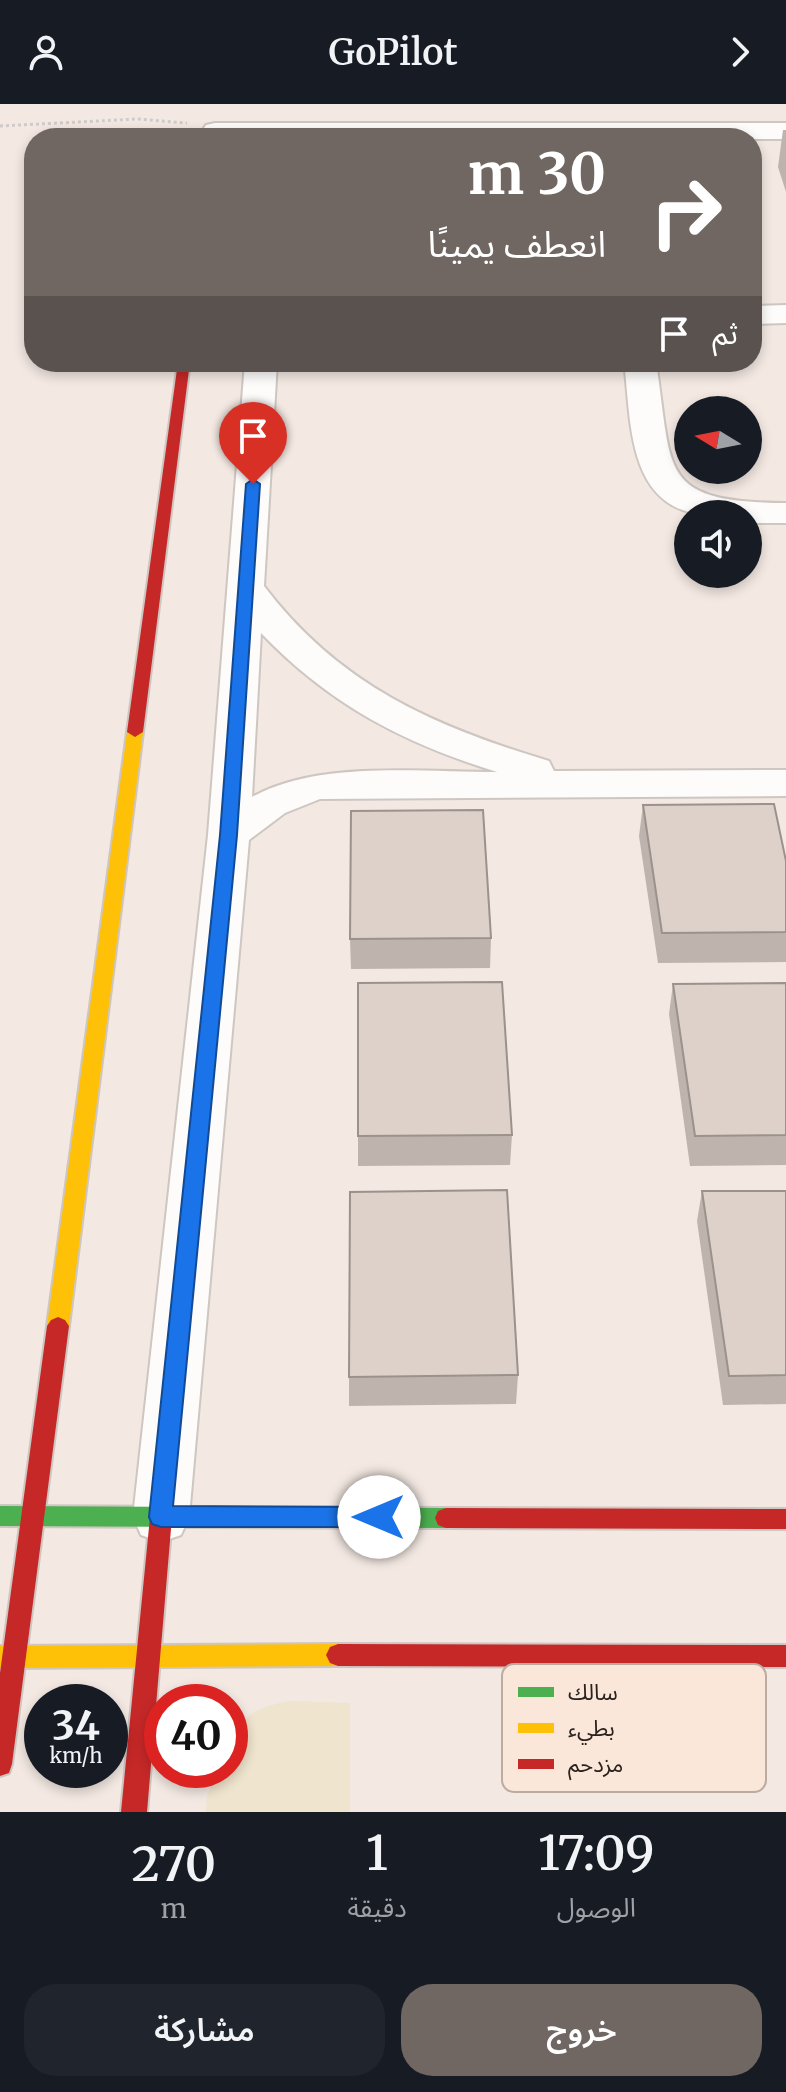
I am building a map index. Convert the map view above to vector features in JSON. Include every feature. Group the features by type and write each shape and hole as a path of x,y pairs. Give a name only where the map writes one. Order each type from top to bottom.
{"street":[{"path":"215,128 217,104"},
{"path":"277,128 278,104"},
{"path":"762,131 786,131"},
{"path":"762,315 786,314"},
{"path":"0,1764 8,1657 33,1516 183,372"},
{"path":"134,1812 229,835 260,372"},
{"path":"642,372 656,462 662,479 679,494 703,506 733,512 786,513"},
{"path":"246,581 266,618 294,650 330,679 372,706 421,731 475,752 596,782"},
{"path":"229,835 253,812 284,795 320,786 786,783"},
{"path":"0,1516 786,1519"},
{"path":"8,1657 149,1654 786,1656"}],"path":[{"path":"0,126 159,119 180,121 197,128"}],"sand":[{"path":"290,1701 350,1703 350,1812 206,1812 210,1788 248,1788 248,1717 275,1704"}],"building":[{"path":"774,804 786,861 786,932 662,933 643,805"},
{"path":"483,810 491,938 350,939 351,811"},
{"path":"502,982 512,1135 358,1136 358,983"},
{"path":"786,983 786,1135 695,1136 673,984"},
{"path":"507,1190 518,1375 349,1377 350,1192"},
{"path":"702,1191 786,1191 786,1375 729,1376"}],"traffic: fast":[{"path":"0,1516 446,1518"}],"traffic: slow":[{"path":"58,1326 135,732"},
{"path":"0,1657 338,1655"}],"traffic: jam":[{"path":"135,732 183,372"},
{"path":"0,1764 58,1326"},
{"path":"134,1812 161,1517"},
{"path":"446,1518 786,1519"},
{"path":"338,1655 786,1656"}],"route":[{"path":"253,484 229,835 161,1517 379,1517"}]}
